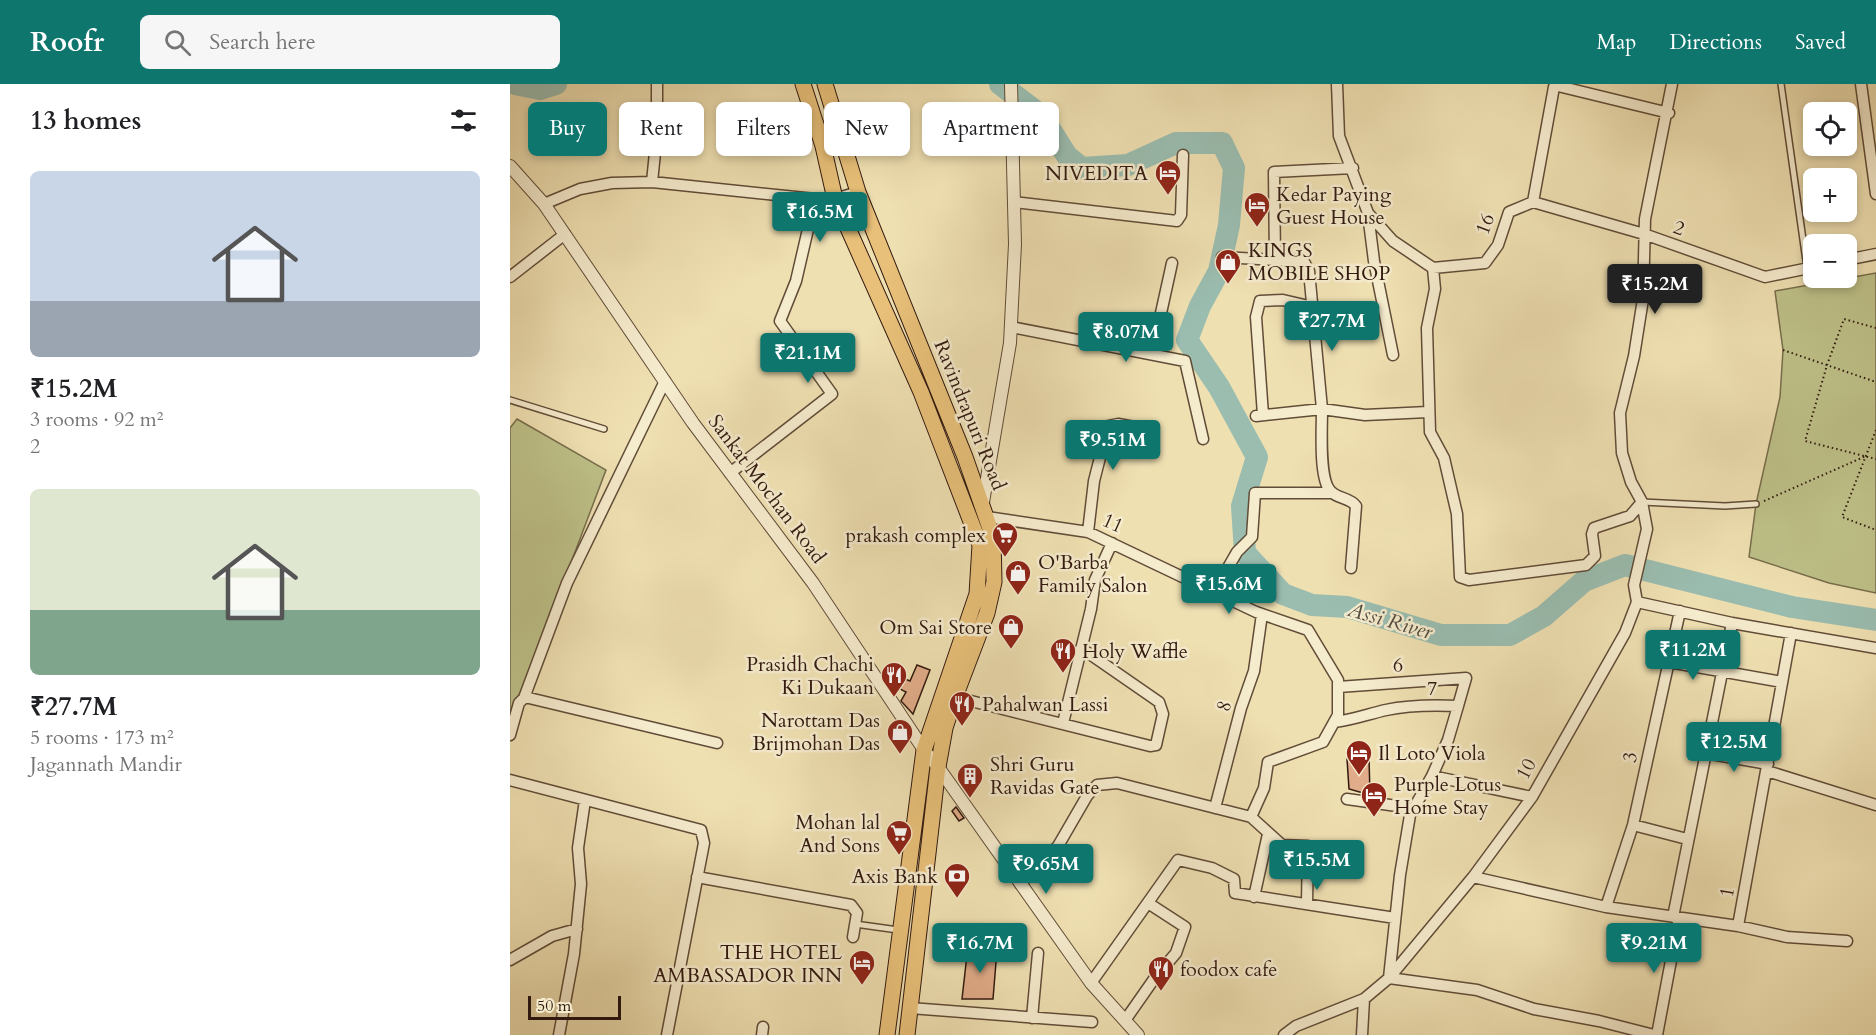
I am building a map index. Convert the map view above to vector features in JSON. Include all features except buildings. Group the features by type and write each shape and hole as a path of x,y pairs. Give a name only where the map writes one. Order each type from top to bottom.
{"main road":[{"name":"Ravindrapuri Road","path":"803,84 824,146 835,199 921,392 980,545 977,594 924,750 887,1035"},
{"name":"Ravindrapuri Road","path":"825,84 858,192 985,510 993,537 994,582 987,613 945,728 938,767 907,1035"}],"street":[{"path":"652,182 657,124 657,84"},
{"path":"985,510 1011,327 1014,202 1011,84"},
{"path":"1337,84 1339,136 1353,168 1368,213 1374,261 1393,355"},
{"path":"1672,84 1644,234 1643,299 1634,356 1620,413 1622,453 1631,482 1642,502 1647,529 1634,585 1637,602 1732,623 1876,648"},
{"path":"1861,84 1876,194"},
{"path":"1533,202 1552,89 1558,86 1668,113"},
{"path":"1014,202 1177,221 1181,215 1184,155"},
{"name":"Sankat Mochan Road","path":"510,166 544,204 730,473 813,583 924,750 1091,983 1126,1019 1138,1035"},
{"path":"1275,260 1274,172 1353,168"},
{"path":"544,204 579,189 612,183 652,182 814,199 835,199 858,192"},
{"path":"730,473 832,394 780,321 796,281 814,199"},
{"name":"2","path":"1533,202 1644,234 1765,277 1803,269"},
{"name":"16","path":"1433,268 1485,263 1497,245 1509,212 1533,202"},
{"path":"1368,213 1393,241 1433,268 1435,289 1427,328 1428,412 1430,432 1444,458 1457,514 1460,542 1458,569 1463,580 1586,565 1595,556 1592,534 1594,528 1630,516 1642,502"},
{"path":"510,277 565,234"},
{"path":"1857,258 1876,254"},
{"path":"1222,257 1306,261 1313,307 1322,409 1325,482 1332,493"},
{"path":"1152,354 1172,263"},
{"path":"1313,307 1283,300 1260,301 1256,317 1260,416 1322,409 1365,415 1428,412"},
{"path":"1011,327 1185,361 1203,439"},
{"path":"510,735 519,703 524,698 567,583 665,381"},
{"path":"1088,532 1094,481 1108,426 1118,424 1151,430"},
{"path":"1214,592 1237,552 1252,537 1255,493 1332,493 1352,501 1356,506 1351,568"},
{"name":"11","path":"985,510 1088,532 1262,614 1308,630 1338,680 1338,687"},
{"path":"1062,723 1095,580 1112,543"},
{"name":"10","path":"1284,1035 1296,1026 1365,999 1389,978 1473,877 1532,797 1625,633 1637,602"},
{"name":"3","path":"1606,907 1633,825 1680,611"},
{"name":"8","path":"1215,808 1241,708 1254,671 1262,614"},
{"path":"1347,799 1404,807 1410,814 1389,978 1477,990 1534,1009 1656,1035 1687,839 1732,623"},
{"name":"1","path":"1473,877 1606,907 1738,926 1791,633"},
{"path":"955,697 1062,723 1112,738 1150,746 1156,745 1163,714 1159,702 1081,648"},
{"path":"1670,662 1782,682"},
{"name":"6","path":"1338,687 1466,678 1458,706"},
{"path":"1251,817 1264,788 1268,762 1323,742 1338,715 1338,687"},
{"path":"524,698 717,743"},
{"name":"7","path":"1334,722 1356,720 1386,710 1458,706 1448,740 1432,776 1410,814"},
{"path":"1705,753 1768,767 1876,805"},
{"path":"1432,776 1532,797"},
{"path":"510,780 701,830 704,843 667,1035"},
{"path":"1020,884 1058,846 1097,785 1117,783 1251,817 1282,845 1308,846 1307,904"},
{"path":"559,1035 577,929 581,884 578,848 585,800"},
{"path":"1633,825 1687,839"},
{"path":"1254,897 1268,834"},
{"path":"1091,983 1178,860 1212,868 1234,879 1235,894 1395,918"},
{"path":"697,877 851,905 856,913 853,937"},
{"path":"1126,1019 1154,979 1176,953 1185,927 1149,903"},
{"path":"1738,926 1787,937 1847,941"},
{"path":"510,960 552,936 577,929"},
{"path":"1032,1017 1038,953"},
{"path":"1362,1035 1365,999"},
{"path":"910,1008 1092,1022"}],"lane":[{"path":"1781,84 1805,234"},
{"path":"510,400 603,429"},
{"path":"1642,502 1725,506 1756,504"},
{"path":"855,924 900,930"}],"path":[{"path":"1876,328 1844,319 1827,365 1805,441 1876,459"},
{"path":"1783,350 1876,382"},
{"path":"1876,430 1842,517 1876,530"},
{"path":"1756,504 1866,456"}],"green space":[{"path":"1876,273 1876,593 1829,583 1749,557 1756,504 1780,397 1783,350 1775,291 1803,286 1803,288 1857,288 1857,276"},
{"path":"517,419 606,470 510,724 510,428"}],"waterway":[{"name":"Assi River","path":"515,84 540,89 556,84"},
{"name":"Assi River","path":"1000,84 1042,116 1067,156 1082,168 1128,165 1176,143 1222,143 1234,168 1229,225 1219,271 1200,306 1187,340 1219,387 1257,457 1242,506 1245,553 1283,594 1312,605 1347,607 1441,635 1510,635 1544,616 1584,581 1625,565 1792,607 1876,620"}],"place":[{"name":"NIVEDITA","path":"1168,196"},
{"name":"Kedar Paying Guest House","path":"1257,228"},
{"name":"KINGS MOBILE SHOP","path":"1228,285"},
{"name":"prakash complex","path":"1005,558"},
{"name":"O'Barba Family Salon","path":"1018,596"},
{"name":"Om Sai Store","path":"1011,650"},
{"name":"Holy Waffle","path":"1063,674"},
{"name":"Prasidh Chachi Ki Dukaan","path":"894,698"},
{"name":"Pahalwan Lassi","path":"962,727"},
{"name":"Narottam Das Brijmohan Das","path":"900,755"},
{"name":"Il Loto Viola","path":"1359,776"},
{"name":"Shri Guru Ravidas Gate","path":"970,799"},
{"name":"Purple Lotus Home Stay","path":"1374,818"},
{"name":"Mohan lal And Sons","path":"899,856"},
{"name":"Axis Bank","path":"957,899"},
{"name":"THE HOTEL AMBASSADOR INN","path":"862,986"},
{"name":"foodox cafe","path":"1161,992"}]}
